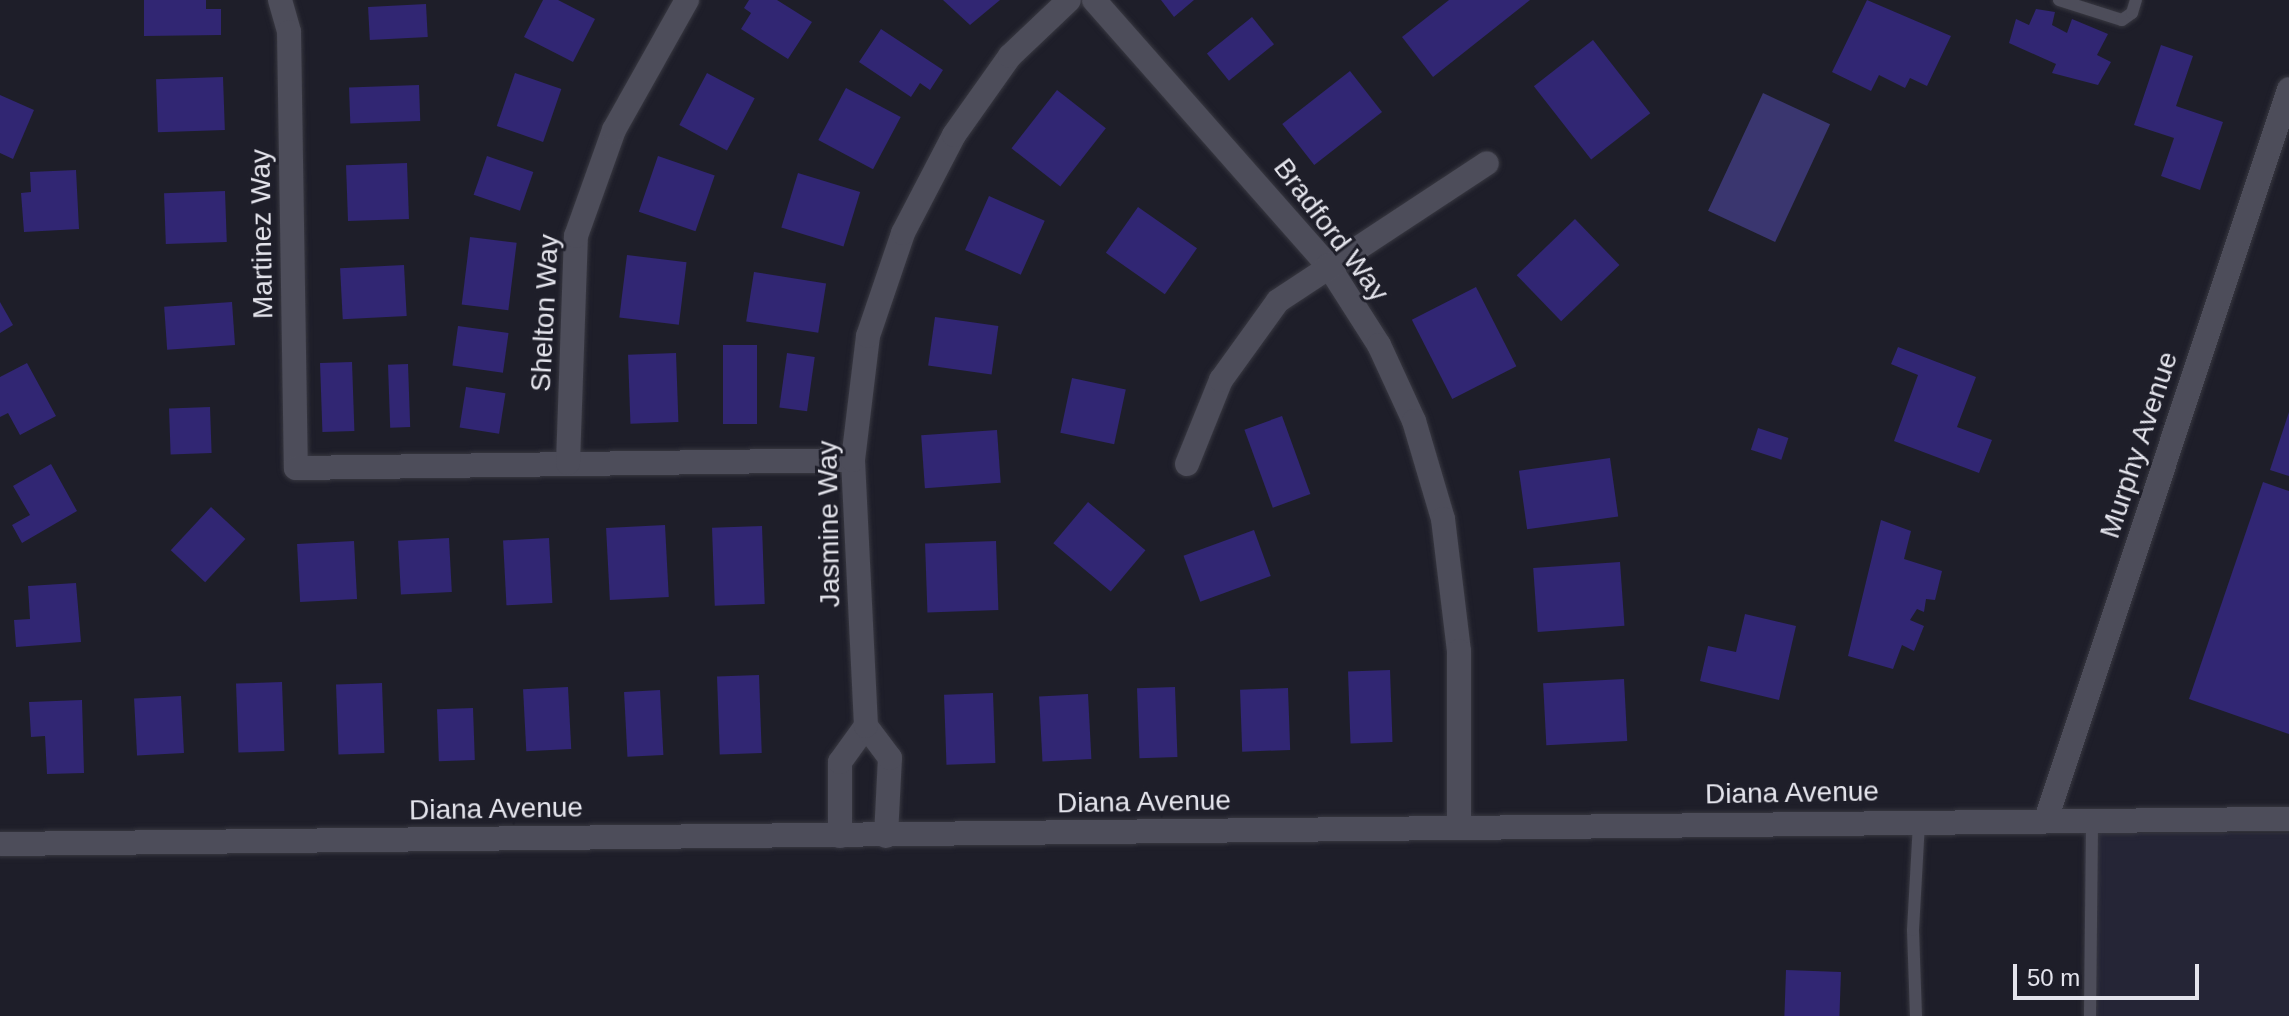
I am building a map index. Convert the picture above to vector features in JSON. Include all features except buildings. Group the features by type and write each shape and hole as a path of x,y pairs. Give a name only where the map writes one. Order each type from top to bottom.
{"street":[{"name":"Martinez Way","path":"280,0 289,32 296,468 568,463"},
{"name":"Shelton Way","path":"568,463 576,236 614,130 687,0"},
{"name":"Jasmine Way","path":"866,726 853,460 868,336 903,233 970,112 1010,56 1069,0"},
{"name":"Bradford Way","path":"1094,0 1328,265 1379,345 1414,421 1443,519 1459,651 1459,827"},
{"name":"Murphy Avenue","path":"2046,820 2289,89"},
{"path":"1187,464 1221,380 1244,341 1278,301 1328,265 1487,163"},
{"path":"568,463 853,460"},
{"path":"840,836 840,762 866,726 890,758 886,836"},
{"name":"Diana Avenue","path":"0,844 2289,819"}],"lane":[{"path":"2059,0 2122,20 2132,13 2136,0"},
{"path":"2090,1016 2092,820"},
{"path":"1916,1016 1913,930 1919,821"}],"shaded area":[{"path":"1763,93 1830,124 1775,242 1708,211"},
{"path":"2084,833 2289,833 2289,1016 2084,1016"}]}
